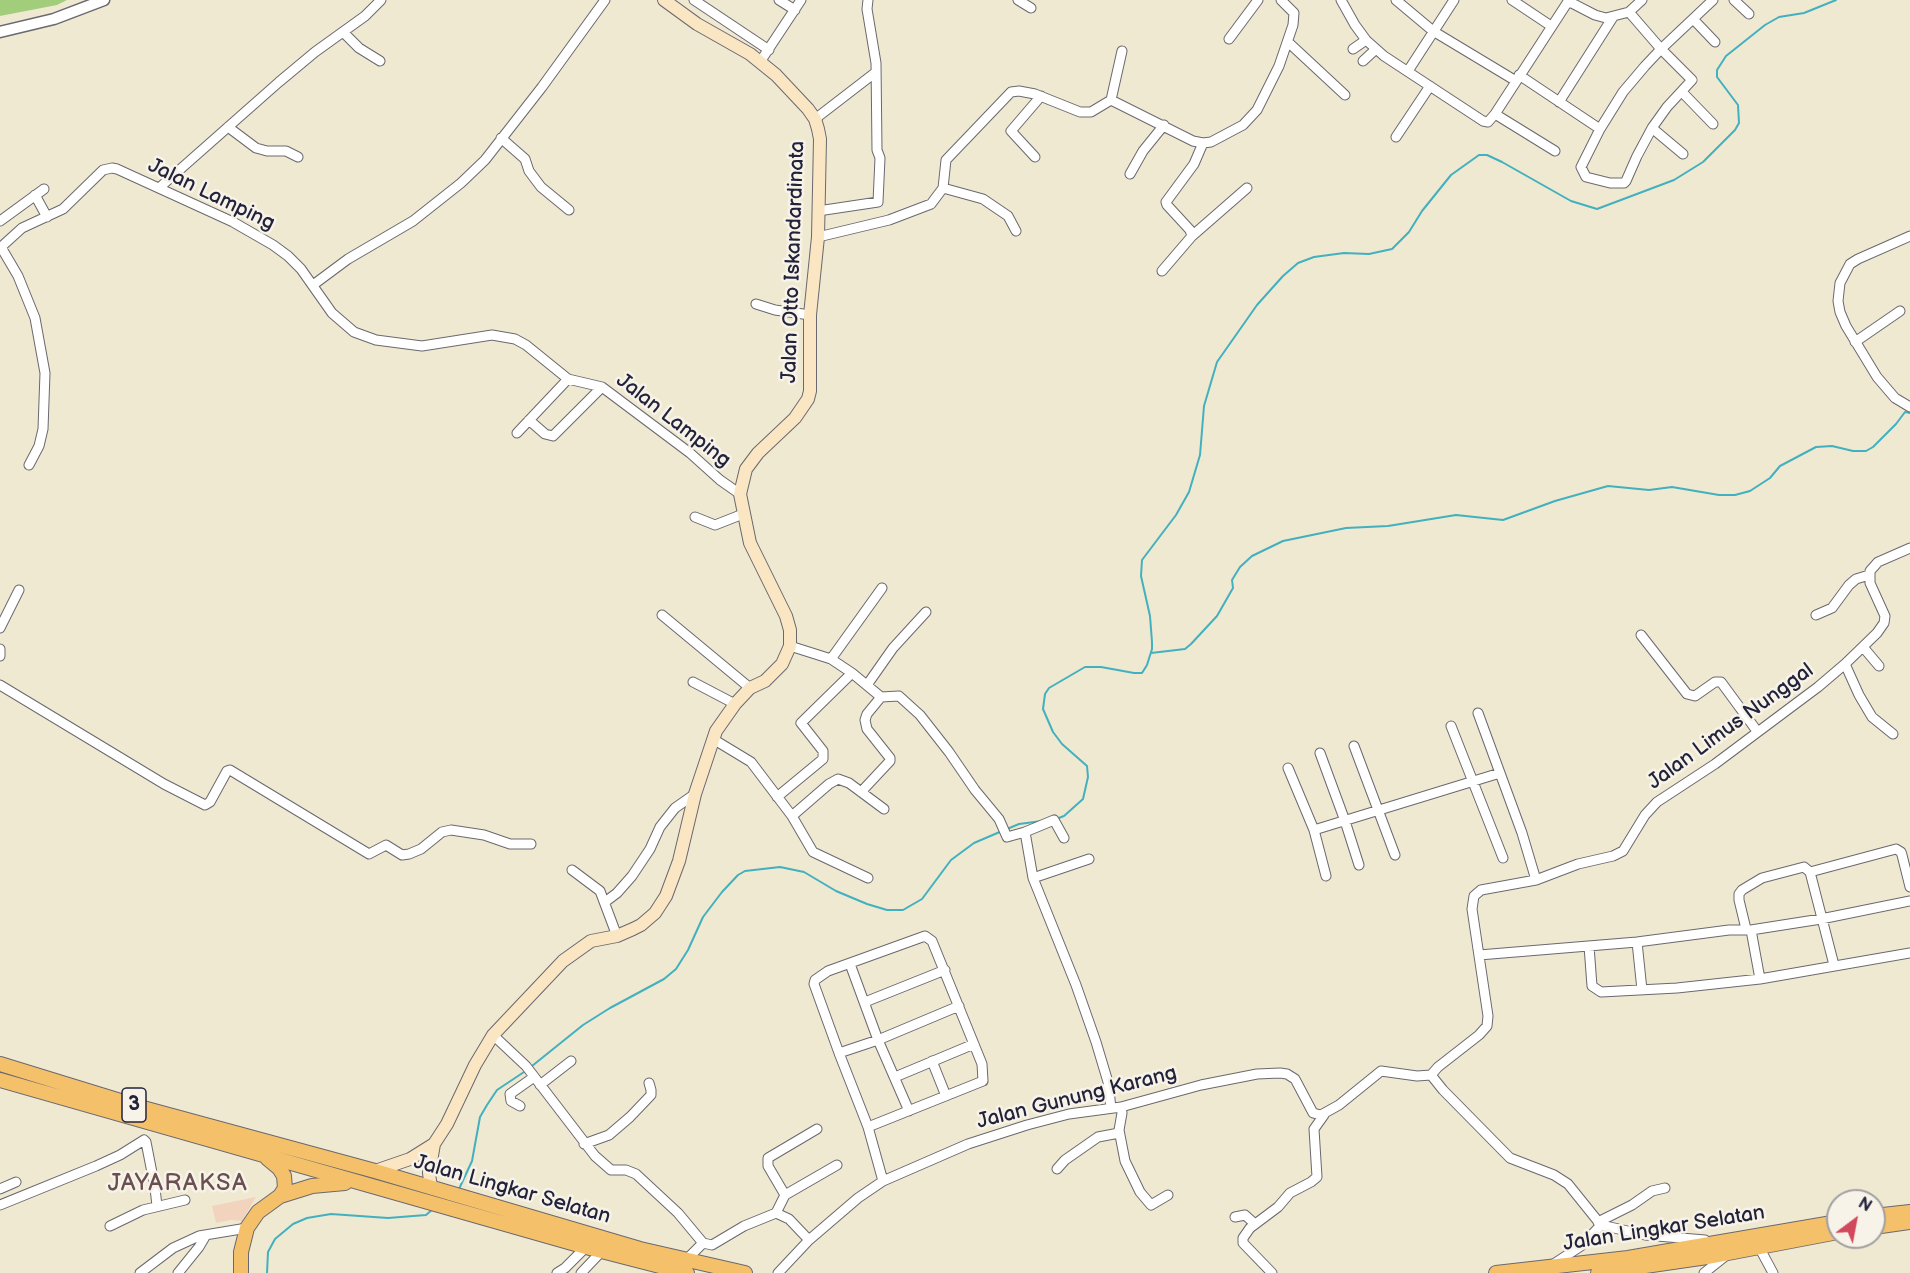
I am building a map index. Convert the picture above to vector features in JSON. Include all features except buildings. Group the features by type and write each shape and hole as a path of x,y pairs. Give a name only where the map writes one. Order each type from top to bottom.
{"main road":[{"name":"Jalan Otto Iskandardinata","path":"664,0 760,62 799,97 816,119 820,139 818,237 810,315 811,382 808,399 795,418 754,458 743,477 740,494 750,543 788,620 790,646"},
{"path":"437,1190 429,1173 434,1144 447,1124 475,1065 493,1035 575,951 591,941 616,936 641,925 655,913 679,861 694,796 712,739 735,704 750,688 765,681 772,674 784,660 790,646"},
{"name":"Jalan Lingkar Selatan","path":"0,1064 143,1108 375,1171 640,1249 687,1267"},
{"name":"3","path":"0,1080 263,1156"},
{"path":"375,1171 410,1159 434,1144"},
{"path":"263,1156 279,1168 284,1176 285,1188 280,1196"},
{"name":"Jalan Lingkar Selatan","path":"263,1156 602,1251 687,1267 745,1273"},
{"path":"242,1273 241,1252 247,1228 258,1212 280,1196 330,1183 365,1184"},
{"path":"1886,1215 1910,1212"},
{"path":"1886,1225 1910,1222"},
{"name":"Jalan Lingkar Selatan","path":"1598,1273 1730,1247 1826,1225"},
{"name":"Jalan Lingkar Selatan","path":"1496,1273 1730,1247 1759,1247 1826,1234"}],"street":[{"path":"0,32 54,19 104,0"},
{"path":"159,188 279,82 372,11 381,0"},
{"path":"313,285 348,259 393,234 438,203 485,160 605,0"},
{"path":"694,0 769,50"},
{"path":"779,0 795,10"},
{"path":"760,62 801,0"},
{"path":"818,211 878,202 880,158 877,150 875,51 867,9 868,0"},
{"path":"1018,0 1032,8"},
{"path":"1229,39 1258,0"},
{"path":"1111,99 1190,140 1203,143 1210,142 1243,125 1253,116 1279,66 1288,42 1294,13 1281,0"},
{"path":"1341,0 1355,25 1376,50 1483,121 1488,122 1568,0 1599,17 1613,17 1629,12 1642,0"},
{"path":"1396,0 1433,31 1559,102 1600,129"},
{"path":"1408,71 1454,0"},
{"path":"1512,0 1551,26"},
{"path":"1629,12 1660,49 1692,78 1692,81 1667,107 1652,128 1624,183 1610,183 1586,177 1581,167 1600,129 1623,92 1660,49 1713,0"},
{"path":"1734,0 1749,14"},
{"path":"1559,102 1613,17"},
{"path":"1693,19 1715,42"},
{"path":"343,32 359,48 380,61"},
{"path":"1353,49 1366,40"},
{"path":"1288,42 1345,95"},
{"path":"1363,61 1376,50"},
{"path":"818,237 889,220 926,207 934,201 943,188 946,160 1008,94 1019,91 1041,96 1083,112 1091,112 1111,99 1122,51"},
{"path":"816,119 876,72"},
{"path":"1396,137 1430,86"},
{"path":"1682,92 1713,124"},
{"path":"1035,157 1011,131 1041,96"},
{"path":"1495,114 1555,151"},
{"path":"1130,174 1143,152 1164,125"},
{"path":"228,127 256,148 267,151 286,151 298,157"},
{"path":"1652,128 1683,154"},
{"path":"501,138 525,159 529,171 541,187 568,210"},
{"path":"1192,236 1190,230 1168,208 1166,202 1194,164 1203,143"},
{"name":"Jalan Lamping","path":"1,244 16,232 63,209 99,173 107,168 117,169 233,222 273,245 288,256 339,321 354,332 364,337 422,346 492,335 502,336 526,345 568,379 602,387 740,494"},
{"path":"943,188 983,199 1008,216 1016,231"},
{"path":"1162,271 1192,236 1246,188"},
{"path":"16,232 3,219 44,189"},
{"path":"35,195 47,218"},
{"path":"1910,236 1850,264 1842,276 1838,290 1840,312 1855,342 1887,389 1895,398 1910,406"},
{"path":"1,244 18,276 35,318 45,373 44,429 39,446 29,465"},
{"path":"756,304 775,310 810,315"},
{"path":"1855,342 1900,311"},
{"path":"517,434 568,379"},
{"path":"529,420 545,434 553,436 602,387"},
{"path":"695,517 715,525 743,514"},
{"path":"1816,615 1832,608 1849,585 1856,579 1869,575 1878,562 1910,548"},
{"name":"Jalan Limus Nunggal","path":"1431,1075 1487,1026 1488,1016 1472,909 1474,896 1481,890 1536,880 1578,864 1613,856 1623,851 1650,809 1714,764 1845,664 1881,628 1885,619 1884,611 1870,583 1869,575"},
{"path":"831,659 882,588"},
{"path":"0,627 19,590"},
{"path":"867,685 899,641 926,612"},
{"path":"662,615 750,688"},
{"path":"1641,635 1687,694 1695,696 1715,682 1721,682 1757,731"},
{"path":"790,646 831,659 881,697"},
{"path":"1863,647 1879,666"},
{"path":"0,649 0,656"},
{"path":"1845,664 1872,717 1893,734"},
{"path":"777,797 823,759 823,751 801,723 852,673"},
{"path":"693,682 735,704"},
{"path":"0,685 164,784 206,805 229,770 369,854 386,845 402,855 410,854 421,849 442,832 451,830 484,835 510,844 531,844"},
{"path":"861,792 890,761 865,724 870,710 881,697 891,695 901,697 920,715 949,752 975,790 999,819 1009,838 1054,820 1064,838"},
{"path":"1478,712 1522,833 1536,880"},
{"path":"1451,726 1503,858"},
{"path":"712,739 752,762 792,816 813,852 868,878"},
{"path":"1354,746 1395,855"},
{"path":"1320,753 1359,865"},
{"path":"1288,768 1314,830 1326,876"},
{"path":"1314,830 1500,773"},
{"path":"792,816 838,779 845,781 884,809"},
{"path":"605,902 617,893 632,876 650,849 660,827 675,808 694,796"},
{"path":"1025,832 1033,878 1076,985 1116,1107 1122,1112 1119,1132 1125,1161 1136,1185 1148,1203 1154,1204 1168,1195"},
{"path":"1810,872 1896,849 1901,852 1910,887"},
{"path":"1033,878 1089,859"},
{"path":"1760,980 1739,894 1762,878 1800,867 1807,868 1810,872 1834,965"},
{"path":"572,870 600,891 616,936"},
{"path":"1479,955 1637,942 1748,929 1821,919 1910,902"},
{"path":"868,1127 983,1081 982,1064 945,970 932,941 928,938 921,936 828,971 815,980 814,984 868,1127 883,1182"},
{"path":"1637,942 1642,990"},
{"path":"1589,946 1593,989 1601,992 1760,980 1910,953"},
{"path":"850,964 878,1040 909,1111"},
{"path":"865,1002 945,970"},
{"path":"839,1053 878,1040 959,1006"},
{"path":"493,1035 532,1075 584,1144 607,1167 615,1171 631,1172 642,1179 678,1213 703,1243 716,1244 744,1226 776,1213 785,1195 837,1165"},
{"path":"895,1077 974,1044"},
{"path":"520,1106 511,1101 510,1094 532,1075 571,1061"},
{"path":"932,1061 946,1096"},
{"path":"1272,1273 1243,1244 1244,1236 1293,1191 1317,1177 1314,1129 1324,1115 1352,1096 1381,1071 1417,1076 1431,1075 1510,1158 1554,1175 1568,1184 1600,1223 1645,1235 1730,1247"},
{"name":"Jalan Gunung Karang","path":"778,1273 809,1240 858,1198 883,1182 968,1144 1059,1117 1116,1107 1201,1085 1257,1074 1280,1073 1287,1074 1294,1079 1313,1113 1324,1115"},
{"path":"584,1144 609,1135 630,1117 651,1095 649,1083"},
{"path":"785,1195 768,1166 768,1158 817,1129"},
{"path":"1057,1169 1065,1160 1098,1137 1119,1132"},
{"path":"0,1205 96,1166 144,1140 157,1206"},
{"path":"0,1189 16,1182"},
{"path":"1547,1267 1581,1246 1600,1223 1652,1191 1665,1188"},
{"path":"110,1226 131,1215 185,1200"},
{"path":"776,1213 789,1219 809,1240"},
{"path":"1236,1217 1245,1215 1255,1224"},
{"path":"140,1273 172,1248 206,1235 247,1228"},
{"path":"178,1273 200,1247 206,1235"},
{"path":"687,1267 703,1243"},
{"path":"556,1273 565,1268 586,1247"},
{"path":"1704,1273 1730,1247"},
{"path":"1759,1247 1773,1273"},
{"path":"581,1273 602,1251"}],"shaded area":[{"path":"256,1197 242,1221 231,1220 216,1223 212,1206"}],"green space":[{"path":"0,0 67,0 57,5 0,16"}],"waterway":[{"path":"1056,819 1064,816 1083,799 1088,777 1087,766 1062,744 1053,732 1043,709 1045,694 1049,688 1085,667 1142,673 1147,665 1152,642 1150,616 1141,576 1142,560 1176,515 1189,492 1200,455 1204,406 1217,362 1257,305 1283,276 1298,263 1314,257 1344,253 1369,254 1392,249 1409,232 1422,211 1451,175 1479,155 1487,155 1502,162 1571,201 1597,209 1674,180 1703,162 1735,130 1739,123 1738,105 1717,77 1717,70 1726,56 1765,25 1779,17 1804,13 1836,0"},
{"path":"1151,653 1185,649 1191,644 1217,616 1233,588 1232,580 1240,567 1252,556 1283,541 1346,528 1388,526 1456,515 1503,520 1555,501 1608,486 1649,490 1672,487 1719,495 1735,495 1750,491 1770,478 1780,466 1816,447 1832,446 1853,451 1866,451 1873,447 1905,412 1910,413"},
{"path":"1007,829 1019,824 1042,821"},
{"path":"532,1066 583,1025 664,979 676,969 688,950 703,917 722,892 745,871 780,867 804,872 836,891 867,904 887,910 903,910 922,899 951,860 974,843 1002,831"},
{"path":"459,1189 472,1161 480,1117 497,1090 527,1070"},
{"path":"267,1273 268,1252 275,1239 293,1224 307,1218 331,1214 388,1218 426,1215 433,1209"}],"district":[{"name":"JAYARAKSA","path":"178,1184"}]}
